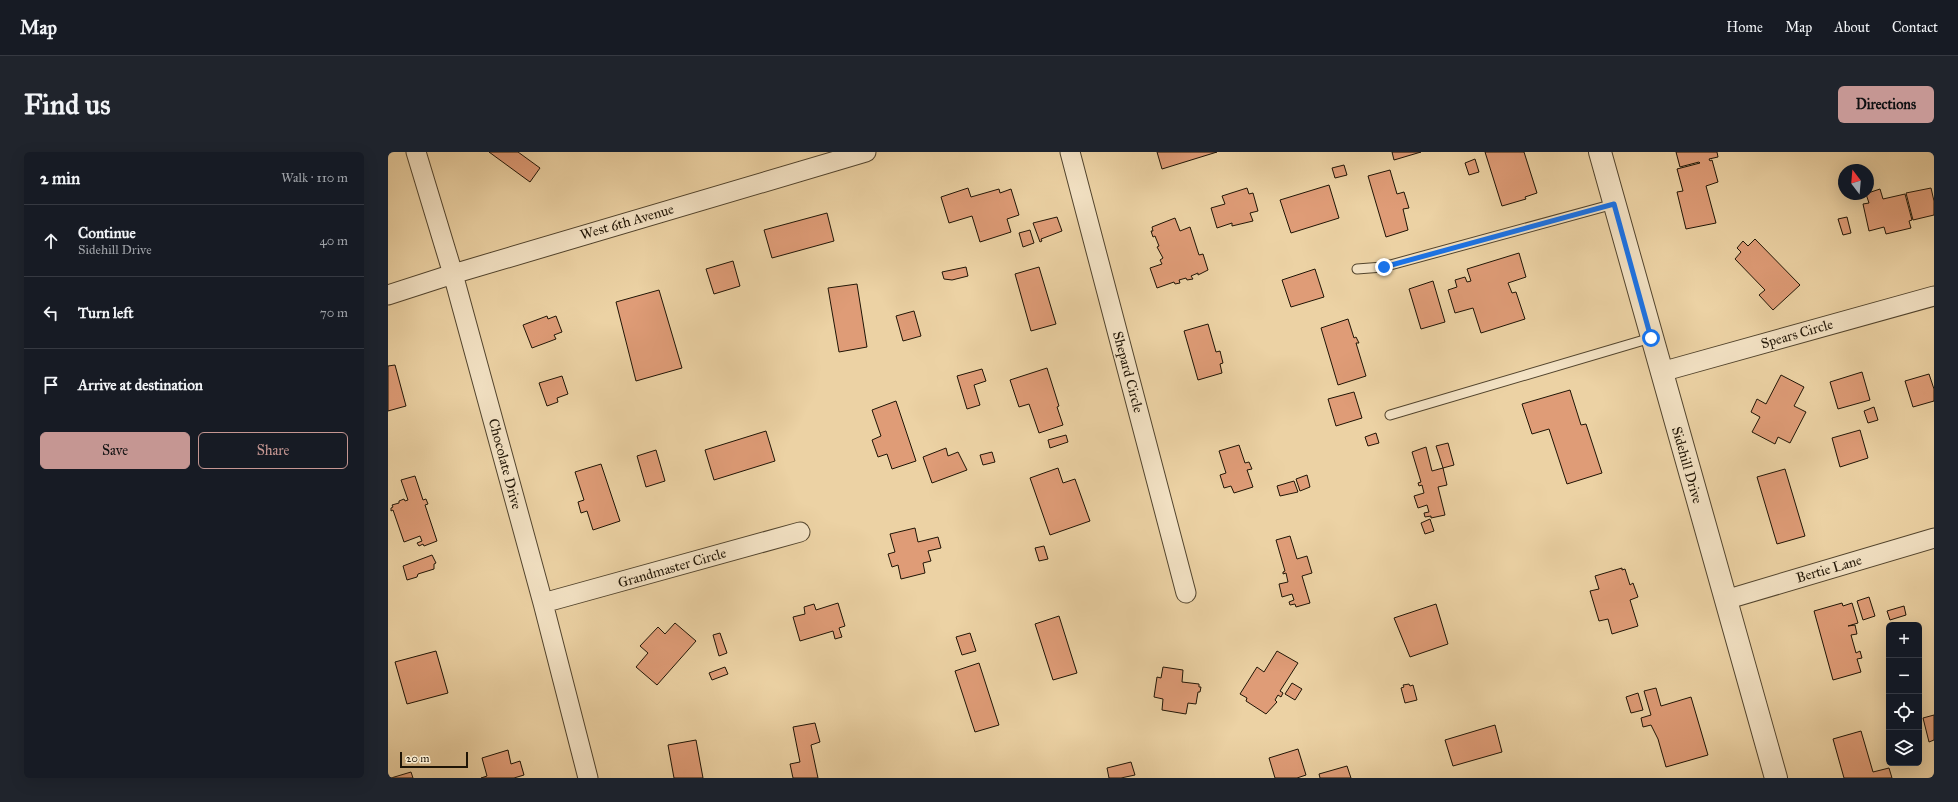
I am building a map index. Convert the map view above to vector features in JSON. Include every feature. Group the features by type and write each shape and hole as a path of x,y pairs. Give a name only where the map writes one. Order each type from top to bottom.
{"street":[{"name":"Chocolate Drive","path":"416,152 452,274 543,603 588,778"},
{"name":"West 6th Avenue","path":"388,296 452,274 866,152"},
{"name":"Shepard Circle","path":"1070,152 1186,593"},
{"name":"Sidehill Drive","path":"1600,152 1651,338 1776,778"},
{"name":"Spears Circle","path":"1661,372 1934,296"},
{"name":"Grandmaster Circle","path":"543,603 800,532"},
{"name":"Bertie Lane","path":"1725,600 1934,538"}],"lane":[{"path":"1357,269 1384,267 1614,204"},
{"path":"1390,415 1651,338"}],"building":[{"path":"489,152 518,152 540,168 530,182"},
{"path":"1157,152 1217,152 1162,169"},
{"path":"1392,152 1421,152 1394,160"},
{"path":"1485,152 1524,152 1537,193 1525,197 1526,199 1502,206"},
{"path":"1676,152 1717,152 1718,157 1709,159 1710,161 1712,160 1718,182 1706,186 1716,223 1686,229 1677,192 1683,191 1677,169 1700,163 1680,167"},
{"path":"1475,159 1479,172 1469,175 1465,163"},
{"path":"1344,165 1347,175 1335,178 1332,168"},
{"path":"1390,170 1397,194 1404,192 1409,208 1403,209 1408,230 1386,237 1368,176"},
{"path":"1329,185 1339,218 1291,233 1280,200"},
{"path":"968,188 971,197 999,189 1000,193 1011,189 1019,215 1007,219 1011,232 980,242 972,216 949,223 941,197"},
{"path":"1247,188 1249,194 1253,193 1258,211 1250,213 1253,221 1232,226 1232,223 1217,228 1211,208 1225,204 1222,196"},
{"path":"1931,188 1934,201 1934,215 1913,220 1906,193"},
{"path":"1880,189 1883,199 1905,194 1912,220 1909,221 1911,228 1886,234 1884,227 1869,231 1863,204 1869,203 1868,200 1874,200 1874,191"},
{"path":"827,213 834,241 772,258 764,230"},
{"path":"1057,217 1062,231 1041,239 1042,241 1040,242 1033,223"},
{"path":"1847,217 1851,233 1843,235 1838,219"},
{"path":"1175,218 1180,231 1190,227 1199,255 1203,254 1208,270 1198,275 1198,273 1191,276 1193,279 1187,280 1186,278 1179,280 1180,283 1175,284 1174,282 1157,288 1150,268 1162,264 1160,260 1163,258 1157,247 1159,246 1155,236 1153,237 1151,231 1153,231 1152,227"},
{"path":"1030,230 1034,243 1023,247 1019,233"},
{"path":"1755,239 1800,285 1773,310 1759,295 1765,290 1735,259 1741,252 1737,248 1743,241 1748,246"},
{"path":"1519,253 1526,277 1508,283 1512,293 1516,292 1525,319 1481,333 1473,308 1455,313 1448,290 1457,287 1455,280 1465,277 1467,282 1471,281 1467,269"},
{"path":"733,261 740,286 714,294 706,269"},
{"path":"966,267 968,276 952,280 944,279 942,272"},
{"path":"1039,267 1056,324 1031,331 1015,274"},
{"path":"1315,269 1324,297 1291,307 1282,280"},
{"path":"1433,281 1445,322 1421,329 1409,289"},
{"path":"857,284 867,347 839,352 828,288"},
{"path":"659,290 682,368 636,381 616,302"},
{"path":"914,311 921,336 903,341 896,316"},
{"path":"547,316 548,319 556,316 562,332 554,335 556,339 532,348 523,325"},
{"path":"1348,319 1354,338 1356,337 1359,343 1356,343 1366,376 1338,385 1321,328"},
{"path":"1208,324 1216,352 1220,351 1223,363 1220,364 1222,373 1198,380 1184,331"},
{"path":"395,365 406,406 388,411 388,366"},
{"path":"1047,368 1059,406 1057,407 1063,425 1039,433 1029,404 1019,407 1010,380"},
{"path":"982,369 986,381 974,385 980,405 967,409 957,376"},
{"path":"1862,372 1870,400 1838,409 1830,382"},
{"path":"1929,374 1934,389 1934,401 1913,407 1905,381"},
{"path":"1781,375 1804,387 1794,406 1806,412 1790,443 1778,437 1775,444 1752,432 1760,417 1751,412 1757,399 1766,404"},
{"path":"562,376 568,394 557,398 558,402 547,406 539,383"},
{"path":"1570,390 1581,425 1586,424 1602,473 1567,484 1549,429 1532,434 1522,404"},
{"path":"1354,392 1362,418 1336,426 1328,399"},
{"path":"896,401 916,461 892,469 887,454 878,457 872,440 881,436 872,410"},
{"path":"1874,407 1878,420 1868,423 1864,411"},
{"path":"1860,430 1868,458 1840,467 1832,438"},
{"path":"766,431 775,461 714,480 705,450"},
{"path":"1376,433 1379,443 1368,446 1365,437"},
{"path":"1066,435 1068,442 1050,448 1048,440"},
{"path":"1448,443 1454,465 1443,468 1436,446"},
{"path":"1239,445 1245,463 1249,462 1252,469 1247,470 1253,487 1234,493 1231,486 1224,488 1220,475 1226,473 1219,451"},
{"path":"1426,447 1432,471 1443,468 1447,485 1438,487 1445,515 1431,518 1431,516 1425,517 1424,513 1429,512 1427,505 1418,508 1414,496 1424,493 1422,485 1419,486 1418,483 1421,482 1412,452"},
{"path":"946,448 948,456 958,452 967,470 932,483 923,457"},
{"path":"656,450 665,481 646,487 637,456"},
{"path":"992,452 995,462 983,465 980,455"},
{"path":"601,464 620,521 593,530 587,511 581,513 578,502 584,500 575,472"},
{"path":"1058,468 1063,483 1075,479 1090,521 1050,535 1030,478"},
{"path":"1785,469 1805,536 1777,544 1757,477"},
{"path":"1307,475 1310,487 1300,491 1296,479"},
{"path":"415,476 423,500 426,499 428,504 425,505 437,541 424,546 423,544 419,546 417,543 422,541 420,536 404,542 393,510 391,511 391,508 393,507 392,505 399,503 399,501 404,499 405,501 408,500 401,480"},
{"path":"1294,481 1298,492 1280,496 1277,486"},
{"path":"1430,519 1434,531 1425,534 1421,523"},
{"path":"915,528 918,542 938,537 941,548 928,551 931,561 923,563 925,573 901,579 898,565 892,567 888,554 895,552 890,534"},
{"path":"1290,536 1297,559 1307,556 1312,573 1302,576 1310,603 1296,607 1295,604 1290,605 1289,602 1294,600 1292,594 1282,597 1279,584 1288,582 1286,573 1283,574 1285,571 1276,540"},
{"path":"1044,546 1048,559 1039,561 1035,548"},
{"path":"432,555 436,563 434,564 434,569 418,574 417,577 407,580 403,566"},
{"path":"1622,568 1622,570 1625,569 1630,585 1633,583 1638,597 1630,600 1638,626 1612,634 1608,619 1599,621 1590,591 1599,589 1595,576"},
{"path":"1869,597 1875,616 1863,620 1857,601"},
{"path":"838,603 845,626 839,628 842,637 835,639 833,631 800,641 793,617 805,614 804,607 814,604 816,610"},
{"path":"1842,603 1843,606 1852,603 1858,623 1848,626 1855,625 1857,634 1851,635 1856,653 1860,651 1862,658 1857,659 1861,672 1833,680 1814,611"},
{"path":"1436,604 1448,644 1410,657 1394,618"},
{"path":"1904,606 1906,615 1890,620 1887,611"},
{"path":"1059,616 1077,673 1053,680 1035,624"},
{"path":"675,623 696,641 657,685 636,667 648,653 640,646 658,627 665,634"},
{"path":"720,633 727,653 719,656 713,635"},
{"path":"970,633 976,651 962,655 956,637"},
{"path":"436,651 448,693 407,704 395,662"},
{"path":"1277,651 1298,663 1280,691 1283,693 1281,697 1278,695 1275,700 1277,702 1266,714 1246,701 1247,698 1240,694 1257,667 1264,672"},
{"path":"979,663 999,725 975,732 955,671"},
{"path":"725,667 728,674 712,680 709,673"},
{"path":"1163,667 1183,670 1182,682 1199,684 1199,687 1201,687 1200,692 1198,692 1196,704 1188,703 1186,714 1162,710 1163,699 1154,697 1157,677 1161,678"},
{"path":"1292,683 1302,689 1295,700 1285,694"},
{"path":"1409,684 1410,686 1413,685 1417,700 1405,703 1401,688 1404,687 1403,685"},
{"path":"1656,688 1661,706 1691,697 1708,755 1666,767 1658,739 1651,725 1643,727 1641,718 1651,715 1644,691"},
{"path":"1638,693 1643,710 1631,713 1626,697"},
{"path":"1934,715 1934,740 1929,742 1923,718"},
{"path":"815,723 820,742 811,745 818,778 793,778 790,764 800,762 793,727"},
{"path":"1495,725 1502,752 1453,766 1445,740"},
{"path":"1861,731 1873,772 1889,768 1892,778 1844,778 1833,739"},
{"path":"696,740 703,778 674,778 668,745"},
{"path":"1298,749 1306,775 1297,778 1275,778 1269,758"},
{"path":"508,750 511,764 520,761 524,775 514,778 481,778 487,776 482,758"},
{"path":"1131,762 1135,775 1121,778 1109,778 1107,768"},
{"path":"1347,766 1351,778 1320,778 1319,774"},
{"path":"411,772 413,778 391,778"}],"route":[{"path":"1384,267 1614,204 1651,338"}]}
